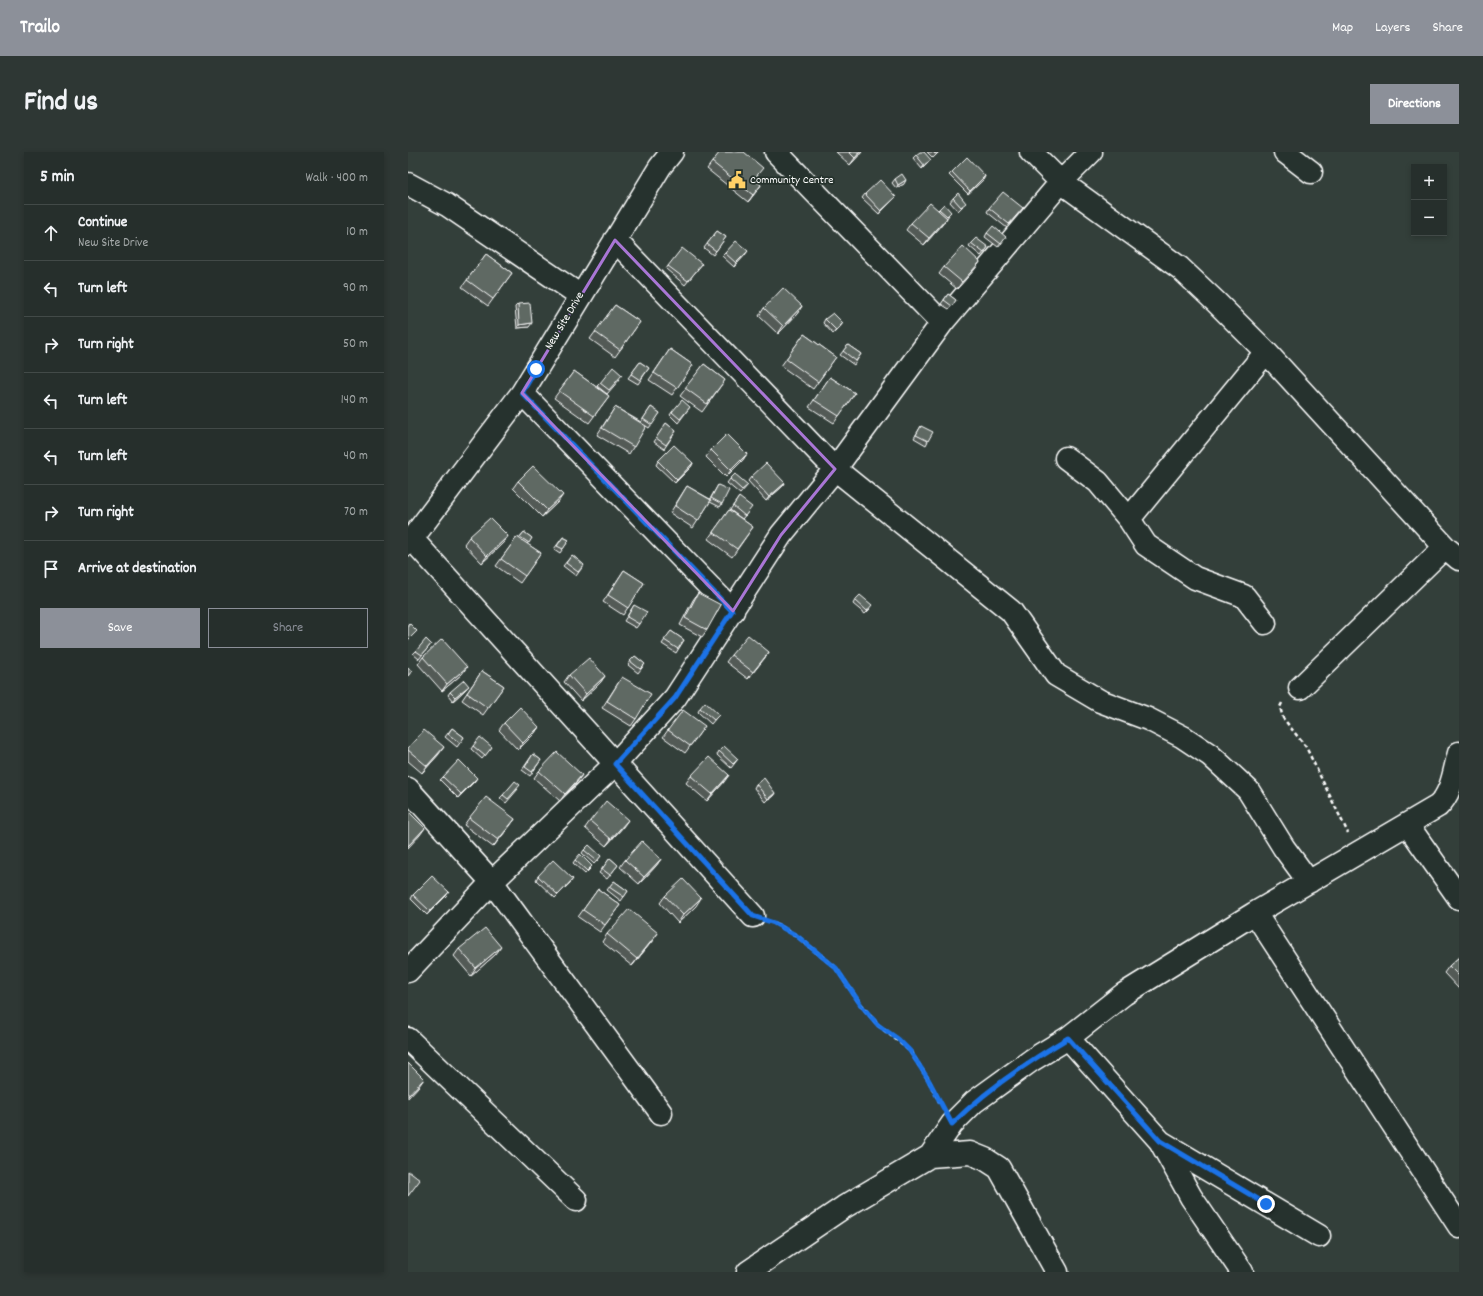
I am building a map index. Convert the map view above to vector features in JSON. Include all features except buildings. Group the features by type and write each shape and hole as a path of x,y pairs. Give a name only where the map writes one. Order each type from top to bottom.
{"street":[{"path":"776,152 942,323"},
{"path":"1031,152 1062,182 1180,268 1216,302 1266,352 1452,553 1300,688"},
{"path":"408,971 492,882 615,764 675,698 781,536 835,469 942,323 1062,182 1091,152"},
{"path":"1285,152 1311,172"},
{"name":"New Site Drive","path":"410,541 522,393 666,154"},
{"path":"408,184 447,205 581,296"},
{"path":"615,240 835,469 1011,611 1056,675 1100,701 1183,736 1210,755 1248,790 1284,848 1309,882"},
{"path":"1129,519 1266,352"},
{"path":"522,393 732,611"},
{"path":"1066,458 1098,482 1129,519 1146,545 1195,578 1244,596 1265,623"},
{"path":"410,541 753,916"},
{"path":"748,1272 844,1207 930,1156 952,1124 974,1102 1032,1060 1068,1038 1124,994 1255,913 1407,824 1445,800 1459,753"},
{"path":"408,789 492,882 661,1113"},
{"path":"1407,824 1459,898"},
{"path":"1255,913 1459,1226"},
{"path":"1068,1038 1160,1141 1191,1197 1242,1272"},
{"path":"408,1039 576,1200"},
{"path":"1160,1141 1318,1236"},
{"path":"930,1156 970,1153 985,1159 999,1168 1057,1272"}],"path":[{"path":"1300,688 1284,699 1280,706 1283,718 1306,747 1358,853"},
{"path":"753,916 774,923 797,936 836,968 861,1005 878,1025 898,1039 910,1051 928,1079 952,1124"}],"highlighted area":[{"path":"615,240 835,469 781,535 733,611 522,393"}],"place":[{"name":"Community Centre","path":"737,180"}],"route":[{"path":"536,369 522,393 732,611 675,698 615,764 753,916 774,923 797,936 836,968 861,1005 878,1025 898,1039 910,1051 928,1079 940,1105 952,1124 974,1102 1032,1060 1068,1038 1160,1141 1266,1204"}]}
